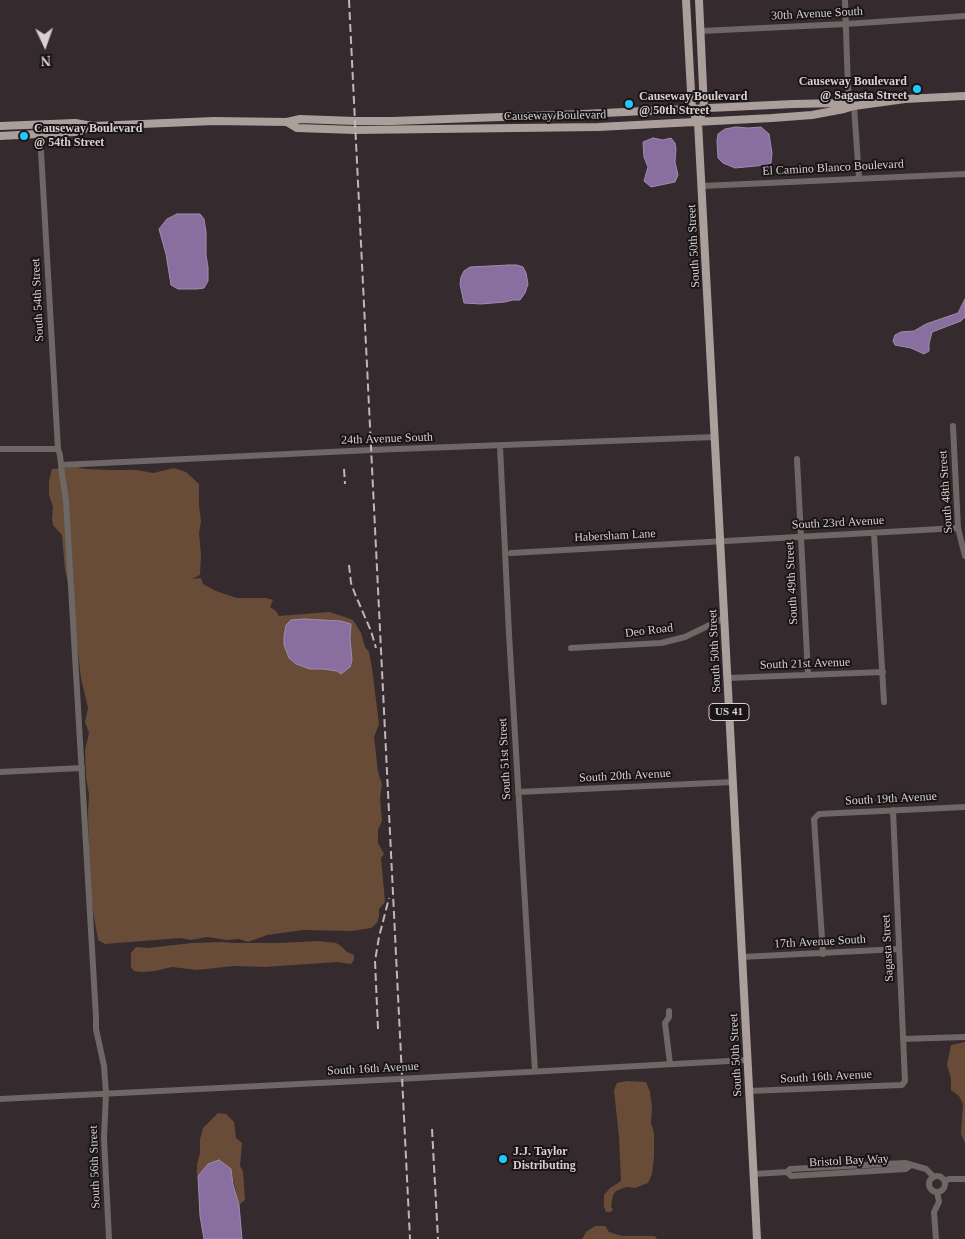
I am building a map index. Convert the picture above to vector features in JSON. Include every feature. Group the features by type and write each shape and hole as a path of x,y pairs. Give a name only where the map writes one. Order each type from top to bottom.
{"main road":[{"name":"South 50th Street","path":"686,0 692,110 698,122 702,186 757,1239"},
{"name":"South 50th Street","path":"698,122 704,109 699,0"},
{"name":"Causeway Boulevard","path":"286,122 297,128 355,130 598,127 812,115 854,106 905,99 965,96"},
{"name":"Causeway Boulevard","path":"0,126 75,123 93,126 214,121 286,122 300,119 383,121 692,110 802,104 843,103 854,106"},
{"path":"445,129 458,125 511,123 515,120 516,116"},
{"path":"40,134 44,129 68,128 81,124"},
{"name":"Causeway Boulevard","path":"0,136 75,132 93,126"}],"street":[{"path":"845,0 848,89 854,106 859,178"},
{"name":"30th Avenue South","path":"700,31 965,16"},
{"name":"South 54th Street","path":"40,134 58,449 66,501 82,768"},
{"name":"El Camino Blanco Boulevard","path":"702,186 965,174"},
{"name":"South 48th Street","path":"953,426 958,528 965,556"},
{"name":"24th Avenue South","path":"61,465 715,437"},
{"name":"South 51st Street","path":"500,446 535,1071"},
{"path":"0,449 58,449"},
{"name":"South 49th Street","path":"797,459 808,675"},
{"name":"South 23rd Avenue","path":"720,541 958,528"},
{"path":"874,533 884,702"},
{"name":"Habersham Lane","path":"511,552 720,541"},
{"name":"Deo Road","path":"571,648 660,643 685,637 724,618"},
{"name":"South 21st Avenue","path":"728,678 883,672"},
{"path":"0,772 82,768"},
{"name":"South 56th Street","path":"82,768 96,1029 104,1066 106,1093 104,1138 109,1239"},
{"name":"South 20th Avenue","path":"518,792 733,782"},
{"name":"South 19th Avenue","path":"823,954 814,819 819,814 965,807"},
{"name":"Sagasta Street","path":"893,810 904,1083"},
{"name":"17th Avenue South","path":"742,957 899,949"},
{"path":"669,1010 669,1017 665,1023 670,1064"},
{"path":"903,1039 965,1038"},
{"name":"South 16th Avenue","path":"0,1098 748,1060"},
{"name":"South 16th Avenue","path":"749,1092 902,1085 904,1083"},
{"name":"Bristol Bay Way","path":"754,1174 787,1172 791,1176 906,1169 911,1165 926,1170 934,1177"},
{"path":"939,1176 945,1181 944,1189 937,1192 932,1190 930,1186 930,1181 934,1177 939,1176"},
{"path":"945,1181 949,1179 965,1179"},
{"path":"936,1239 934,1212 939,1202 937,1192"}],"shaded area":[{"path":"761,127 769,134 772,153 771,163 735,168 723,163 718,158 718,134 725,129"},
{"path":"653,138 663,140 671,138 675,143 675,162 678,175 675,182 651,187 644,181 648,167 644,157 643,142"},
{"path":"177,214 200,214 204,219 208,281 204,288 178,289 171,285 166,254 159,229 167,219"},
{"path":"517,265 523,267 528,284 520,300 481,304 464,303 460,284 464,271 470,267"},
{"path":"965,299 965,317 961,321 932,332 929,351 924,354 911,348 895,345 893,341 895,335 901,332 914,331 926,324 958,313"},
{"path":"77,467 85,469 137,470 153,473 174,468 186,472 199,484 201,521 199,533 200,575 192,579 201,578 203,584 216,591 237,598 266,598 273,600 270,607 279,616 329,612 353,620 369,652 379,724 374,737 378,772 382,784 380,798 382,821 378,830 378,843 384,854 381,858 385,902 379,909 377,923 371,928 352,931 303,930 267,935 248,942 239,939 227,940 207,937 191,940 180,938 105,944 98,940 92,905 89,857 89,795 85,750 89,733 85,722 88,708 81,678 71,595 65,570 62,535 53,525 53,507 49,495 49,481 52,469"},
{"path":"291,620 341,621 351,624 352,660 350,667 341,674 337,671 310,669 296,664 289,658 284,645 286,625"},
{"path":"318,941 336,943 354,955 354,960 351,964 337,962 265,967 234,966 197,970 172,967 142,972 134,971 131,967 131,953 136,947 148,948 192,943"},
{"path":"965,1042 965,1143 961,1134 963,1104 959,1096 951,1090 951,1078 947,1065 951,1045"},
{"path":"627,1081 646,1082 650,1092 652,1107 651,1123 654,1133 652,1174 648,1183 635,1188 626,1187 616,1191 613,1195 611,1207 613,1209 611,1212 606,1212 604,1195 610,1188 621,1181 614,1090 617,1083"},
{"path":"218,1113 226,1114 234,1122 236,1138 242,1143 240,1166 243,1171 245,1200 239,1205 231,1169 208,1164 198,1176 197,1174 200,1139 203,1128"},
{"path":"219,1160 231,1169 239,1205 242,1239 204,1239 200,1216 198,1176 208,1164"},
{"path":"595,1226 605,1226 609,1232 622,1236 655,1236 657,1239 582,1239 586,1232"}],"railway":[{"path":"349,0 410,1239"},
{"path":"344,469 345,484"},
{"path":"349,565 351,583 376,648"},
{"path":"378,1029 375,961 389,898"},
{"path":"432,1129 438,1239"}],"place":[{"name":"Causeway Boulevard @ Sagasta Street","path":"917,89"},
{"name":"Causeway Boulevard @ 50th Street","path":"629,104"},
{"name":"Causeway Boulevard @ 54th Street","path":"24,136"},
{"name":"J.J. Taylor Distributing","path":"503,1159"}]}
